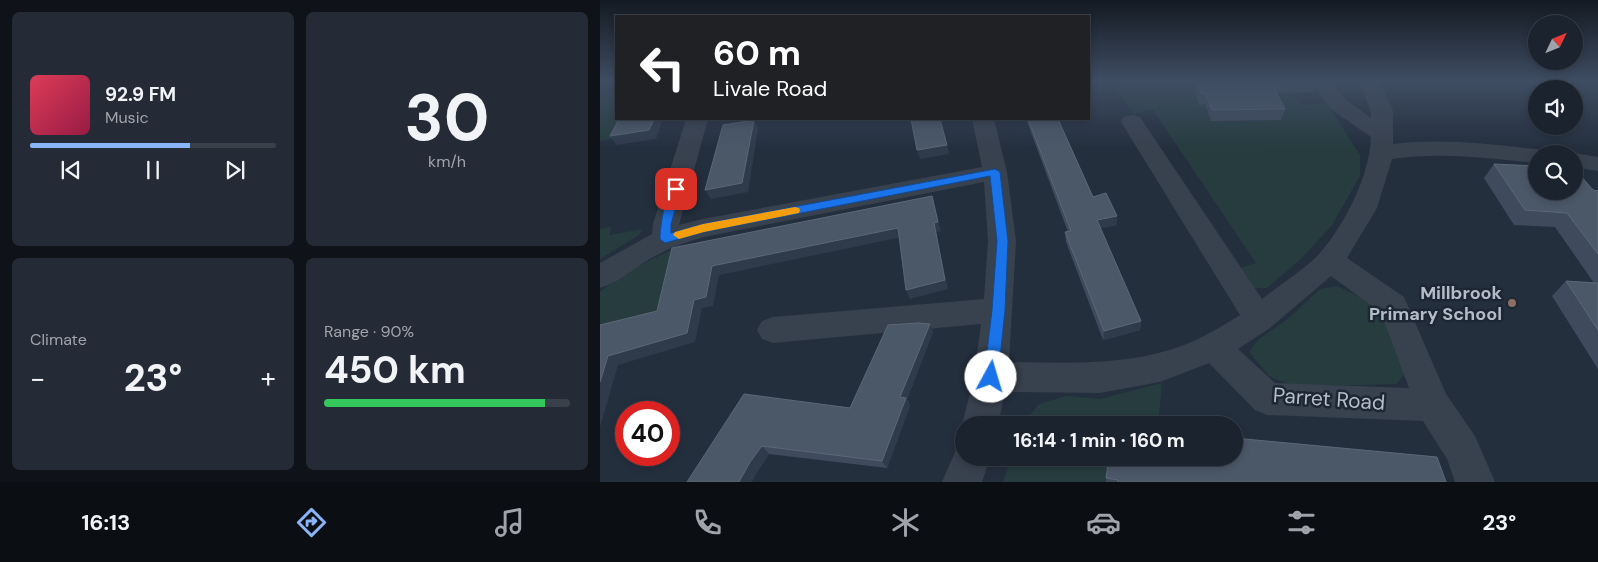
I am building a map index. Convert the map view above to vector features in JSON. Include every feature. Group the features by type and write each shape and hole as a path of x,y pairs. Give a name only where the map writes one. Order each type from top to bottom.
{"street":[{"path":"1338,103 1381,143 1401,150 1454,148 1528,155"},
{"path":"991,377 1100,378 1160,367 1214,346 1259,319 1330,261 1364,208 1381,143 1382,111 1379,103"},
{"path":"665,239 666,224 697,120"},
{"path":"982,416 991,377 998,310 1002,241 995,172 983,120"},
{"path":"1132,122 1259,319"},
{"path":"1583,162 1598,164"},
{"path":"600,277 646,248 665,239 703,228 995,172"},
{"path":"1330,261 1393,306 1433,405 1462,449 1475,482"},
{"path":"773,330 998,310"},
{"name":"Parret Road","path":"1214,346 1267,399 1433,405"},
{"path":"962,482 968,466"}],"green space":[{"path":"600,103 615,103 615,120 643,120 618,138 600,141"},
{"path":"1126,103 1205,103 1211,121 1281,120 1235,103 1301,105 1327,103 1360,155 1360,176 1332,225 1302,258 1267,288 1251,288 1240,268 1256,263 1153,110 1134,114"},
{"path":"611,227 609,235 643,229 639,235 600,259 600,229"},
{"path":"682,245 665,317 600,332 600,292 619,278"},
{"path":"1337,286 1360,297 1385,316 1404,359 1404,375 1396,384 1296,387 1269,376 1249,352 1258,340 1290,317 1320,289"},
{"path":"1162,383 1159,416 1029,416 1039,404 1067,396 1100,399"},
{"path":"1008,466 1108,466 1106,482 1003,482"}],"building":[{"path":"1210,103 1282,103 1285,109 1212,110"},
{"path":"618,120 654,120 649,130 610,136"},
{"path":"754,120 742,183 705,190 723,125"},
{"path":"911,120 940,120 947,145 917,150"},
{"path":"1028,120 1058,120 1093,197 1106,193 1117,216 1097,220 1141,321 1104,331 1065,232 1071,231"},
{"path":"1494,164 1528,166 1528,200 1583,200 1583,178 1593,190 1598,191 1598,254 1567,213 1525,210"},
{"path":"932,196 938,222 934,223 945,280 906,290 898,228 712,266 706,297 694,300 687,333 608,356 600,382 600,325 657,311 672,248"},
{"path":"1566,281 1598,283 1598,330"},
{"path":"930,324 900,397 906,398 882,461 762,446 739,482 687,482 744,394 850,408 888,325"},
{"path":"1243,439 1437,457 1446,482 1118,482 1118,480 1106,478 1108,466 1243,466"}],"slow traffic":[{"path":"679,235 703,228 795,210"}],"place":[{"name":"Millbrook Primary School","path":"1512,303"}],"route":[{"path":"676,189 666,224 665,239 703,228 995,172 1002,241 998,310 991,377"}]}
